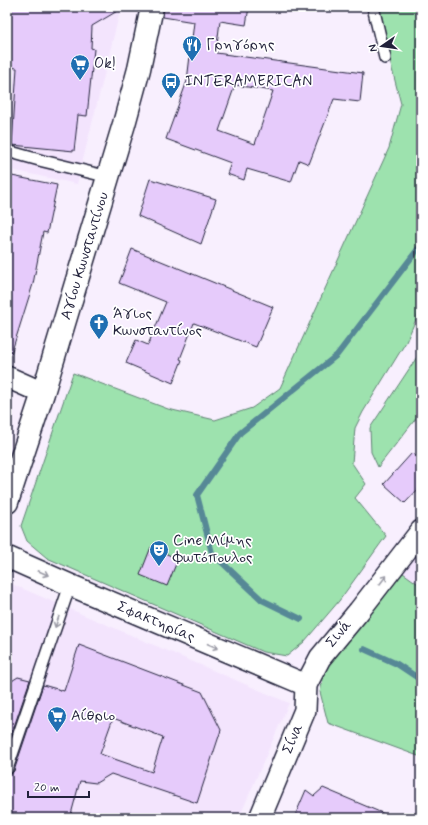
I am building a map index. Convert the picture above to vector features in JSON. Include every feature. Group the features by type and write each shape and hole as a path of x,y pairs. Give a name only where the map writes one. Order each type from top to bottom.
{"street":[{"name":"Αγίου Κωνσταντίνου","path":"7,502 11,478 43,393 109,177 139,69 152,7"},
{"path":"7,377 43,393"},
{"name":"Σινά","path":"320,658 421,531"},
{"name":"Σφακτηρίας","path":"7,556 70,585 306,685"},
{"name":"Σίνα","path":"260,818 305,710 306,685 320,658"}],"lane":[{"path":"373,7 385,58"},
{"path":"7,151 109,177"},
{"path":"7,769 70,585"}],"shaded area":[{"path":"7,7 121,7 77,184 7,169"},
{"path":"421,539 421,586 396,568"},
{"path":"7,582 289,703 239,818 7,818"}],"green space":[{"path":"376,7 421,7 421,308 406,342 363,412 355,428 352,463 366,484 355,498 386,536 339,601 304,642 287,656 263,652 47,558 27,541 21,526 73,373 168,409 215,420 252,408 280,388 389,148 401,104"},
{"path":"421,351 421,412 378,467 371,452 370,428"},
{"path":"396,568 421,586 421,757 328,723 320,692 326,667"}],"building":[{"path":"7,7 47,7 62,9 65,7 124,7 92,26 91,48 94,49 87,116 78,115 74,151 12,145 17,68 7,67"},
{"path":"164,7 249,7 246,25 220,21 216,53 363,73 360,102 334,99 309,164 299,160 291,182 247,169 244,180 227,174 231,163 166,139 187,81 194,22 163,17","holes":["235,85 273,91 255,144 219,131"]},
{"path":"7,175 57,185 47,233 43,232 33,284 11,354 7,354"},
{"path":"150,179 216,199 201,244 138,216"},
{"path":"132,249 273,307 256,347 194,323 180,359 182,360 173,383 126,363 136,340 148,345 166,302 119,283"},
{"path":"412,453 421,460 421,486 405,503 384,484"},
{"name":"Cine Μίμης Φωτόπουλος","path":"151,547 178,559 167,586 140,575"},
{"name":"Αίθριο","path":"79,645 202,692 221,730 197,803 111,774 96,783 80,781 70,818 7,818 7,776 14,771 43,685 64,691","holes":["113,718 163,737 152,772 100,754"]},
{"path":"18,677 30,680 7,747 7,684"},
{"path":"323,788 394,818 294,818 306,790 314,796"}],"waterway":[{"path":"419,7 421,24"},
{"path":"301,619 262,600 212,553 197,495 240,433 337,355 421,245"},
{"path":"364,649 397,664 421,680"}],"place":[{"name":"Γρηγόρης","path":"192,62"},
{"name":"Ok!","path":"80,81"},
{"name":"INTERAMERICAN","path":"171,99"},
{"name":"Άγιος Κωνσταντίνος","path":"99,340"},
{"name":"Cine Μίμης Φωτόπουλος","path":"159,567"},
{"name":"Αίθριο","path":"57,733"}]}
